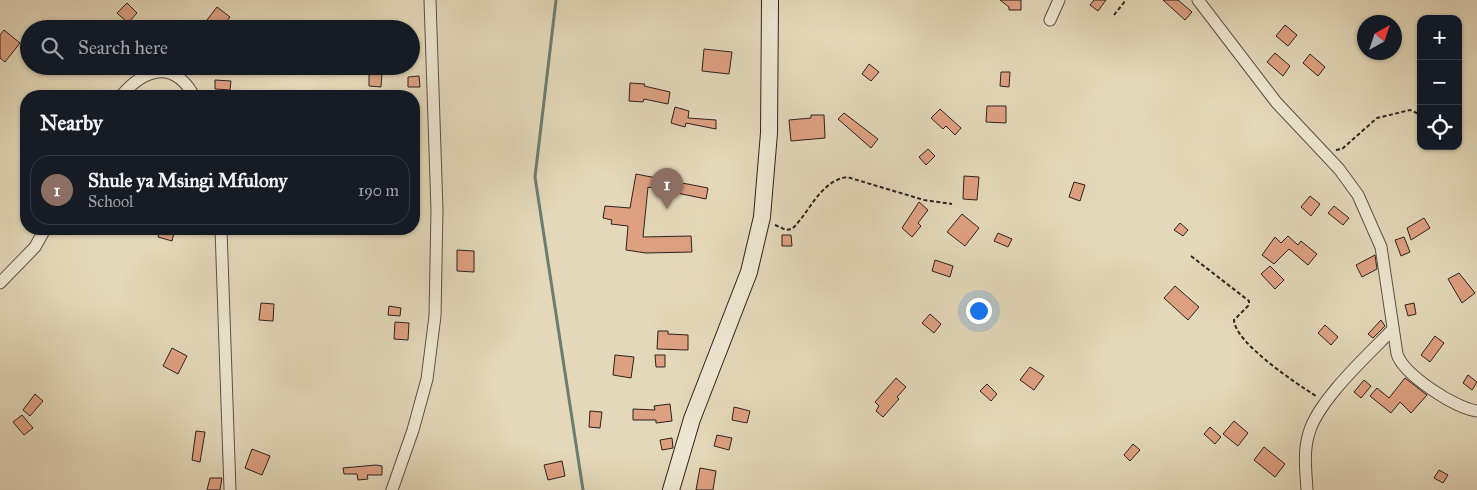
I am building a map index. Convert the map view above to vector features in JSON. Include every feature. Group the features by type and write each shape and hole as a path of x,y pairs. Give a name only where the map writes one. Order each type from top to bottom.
{"street":[{"path":"392,490 428,379 434,337 437,210 430,0"},
{"path":"671,490 692,419 749,272 762,217 769,133 770,0"},
{"path":"1050,20 1059,0"},
{"path":"1198,0 1260,82 1353,188 1376,235 1385,267 1397,354 1405,368 1463,408 1477,411"},
{"path":"127,90 140,77 146,75"},
{"path":"173,75 182,81 189,90"},
{"path":"0,283 35,247 42,235"},
{"path":"221,235 230,490"},
{"path":"1307,490 1304,454 1309,432 1327,402 1393,329"}],"path":[{"path":"1114,15 1126,0"},
{"path":"1319,150 1342,149 1360,131 1383,115 1410,110 1417,113"},
{"path":"762,217 779,228 792,229 828,185 838,178 847,177 924,200 952,204"},
{"path":"1191,256 1249,301 1234,322 1243,338 1283,373 1327,402"}],"building":[{"path":"1000,0 1021,0 1021,10 1009,10 1009,7"},
{"path":"1094,0 1106,0 1098,11 1090,5"},
{"path":"1163,0 1178,0 1192,12 1185,20"},
{"path":"127,3 137,13 131,20 125,20 117,13"},
{"path":"217,7 230,17 228,20 207,20"},
{"path":"1285,25 1297,35 1288,46 1276,36"},
{"path":"4,30 20,43 5,62 0,58 0,35"},
{"path":"704,49 732,52 729,74 702,71"},
{"path":"1275,53 1290,66 1283,76 1267,62"},
{"path":"1310,54 1325,67 1318,76 1303,63"},
{"path":"869,64 879,72 871,81 862,74"},
{"path":"1001,72 1010,72 1009,87 1000,86"},
{"path":"369,75 382,75 381,87 369,86"},
{"path":"419,76 420,87 408,87 408,77"},
{"path":"215,80 231,81 230,90 215,89"},
{"path":"630,83 645,84 644,86 670,92 668,104 644,99 643,102 629,101"},
{"path":"987,106 1006,106 1006,123 986,122"},
{"path":"675,107 689,111 688,118 716,120 716,129 686,123 685,127 671,123"},
{"path":"940,109 961,128 955,135 946,126 943,129 931,118"},
{"path":"844,113 878,139 871,148 838,119"},
{"path":"811,115 824,115 825,138 791,141 789,120 811,118"},
{"path":"928,149 935,156 926,165 919,157"},
{"path":"636,174 708,188 706,199 648,187 643,237 691,236 692,252 646,253 626,250 628,226 611,224 612,220 603,218 605,206 630,208"},
{"path":"964,176 979,177 977,200 963,199"},
{"path":"1074,182 1085,185 1080,201 1069,197"},
{"path":"1310,196 1320,204 1311,216 1301,207"},
{"path":"919,202 928,210 918,223 921,226 912,237 902,228"},
{"path":"1334,206 1349,218 1343,225 1328,213"},
{"path":"962,214 979,228 965,246 947,232"},
{"path":"1424,218 1430,228 1411,240 1407,228"},
{"path":"1180,223 1188,230 1183,236 1174,230"},
{"path":"998,233 1012,239 1008,247 994,241"},
{"path":"158,235 174,235 172,241 158,237"},
{"path":"782,235 791,235 792,246 782,246"},
{"path":"1288,236 1298,245 1301,241 1317,254 1308,265 1289,249 1274,264 1262,255 1275,237 1281,243"},
{"path":"1404,237 1410,252 1401,256 1395,240"},
{"path":"457,250 474,251 474,272 457,271"},
{"path":"1375,255 1377,269 1362,277 1356,265"},
{"path":"935,260 953,266 950,277 932,271"},
{"path":"1270,266 1284,280 1275,289 1261,274"},
{"path":"1459,273 1475,293 1462,303 1448,279"},
{"path":"1175,286 1199,307 1188,320 1164,298"},
{"path":"261,303 274,304 273,321 259,320"},
{"path":"1414,303 1416,314 1408,316 1405,305"},
{"path":"389,306 401,308 400,316 388,315"},
{"path":"930,314 941,324 934,333 922,323"},
{"path":"1381,320 1385,326 1373,338 1368,334"},
{"path":"395,322 409,323 408,340 394,339"},
{"path":"1325,325 1338,337 1331,345 1318,333"},
{"path":"658,331 668,331 668,334 688,335 688,350 657,349"},
{"path":"1435,336 1444,343 1430,362 1421,355"},
{"path":"172,348 187,356 178,374 163,366"},
{"path":"615,355 634,357 631,378 613,375"},
{"path":"655,355 665,355 665,367 656,367"},
{"path":"1030,367 1044,376 1034,390 1020,380"},
{"path":"1468,375 1477,382 1472,390 1463,383"},
{"path":"896,378 906,387 897,397 899,399 883,417 876,411 879,406 875,402"},
{"path":"1405,378 1427,395 1411,413 1400,402 1391,413 1370,396 1377,388 1389,398"},
{"path":"1364,380 1371,386 1361,398 1354,392"},
{"path":"987,384 997,394 991,401 980,391"},
{"path":"35,394 43,401 30,416 23,410"},
{"path":"670,404 672,421 656,423 656,420 633,420 633,409 655,410 654,406"},
{"path":"734,407 750,411 747,423 732,420"},
{"path":"590,411 602,412 600,428 589,427"},
{"path":"22,415 33,428 24,435 13,422"},
{"path":"1234,421 1248,433 1238,446 1223,434"},
{"path":"1210,427 1221,437 1215,444 1204,434"},
{"path":"196,431 205,432 200,462 192,460"},
{"path":"717,435 732,438 729,450 714,446"},
{"path":"672,438 673,448 662,450 660,440"},
{"path":"1133,444 1140,450 1130,461 1124,455"},
{"path":"1264,447 1285,464 1275,477 1254,460"},
{"path":"252,449 270,456 262,475 245,468"},
{"path":"562,461 565,476 548,480 544,465"},
{"path":"382,466 382,475 367,475 368,479 358,480 357,474 344,474 343,468"},
{"path":"700,468 716,471 713,490 696,490"},
{"path":"1439,470 1448,475 1443,483 1434,478"},
{"path":"210,478 222,478 220,490 207,490"}],"waterway":[{"path":"556,0 535,177 583,490"}],"place":[{"name":"Shule ya Msingi Mfulony","path":"667,209"}]}
